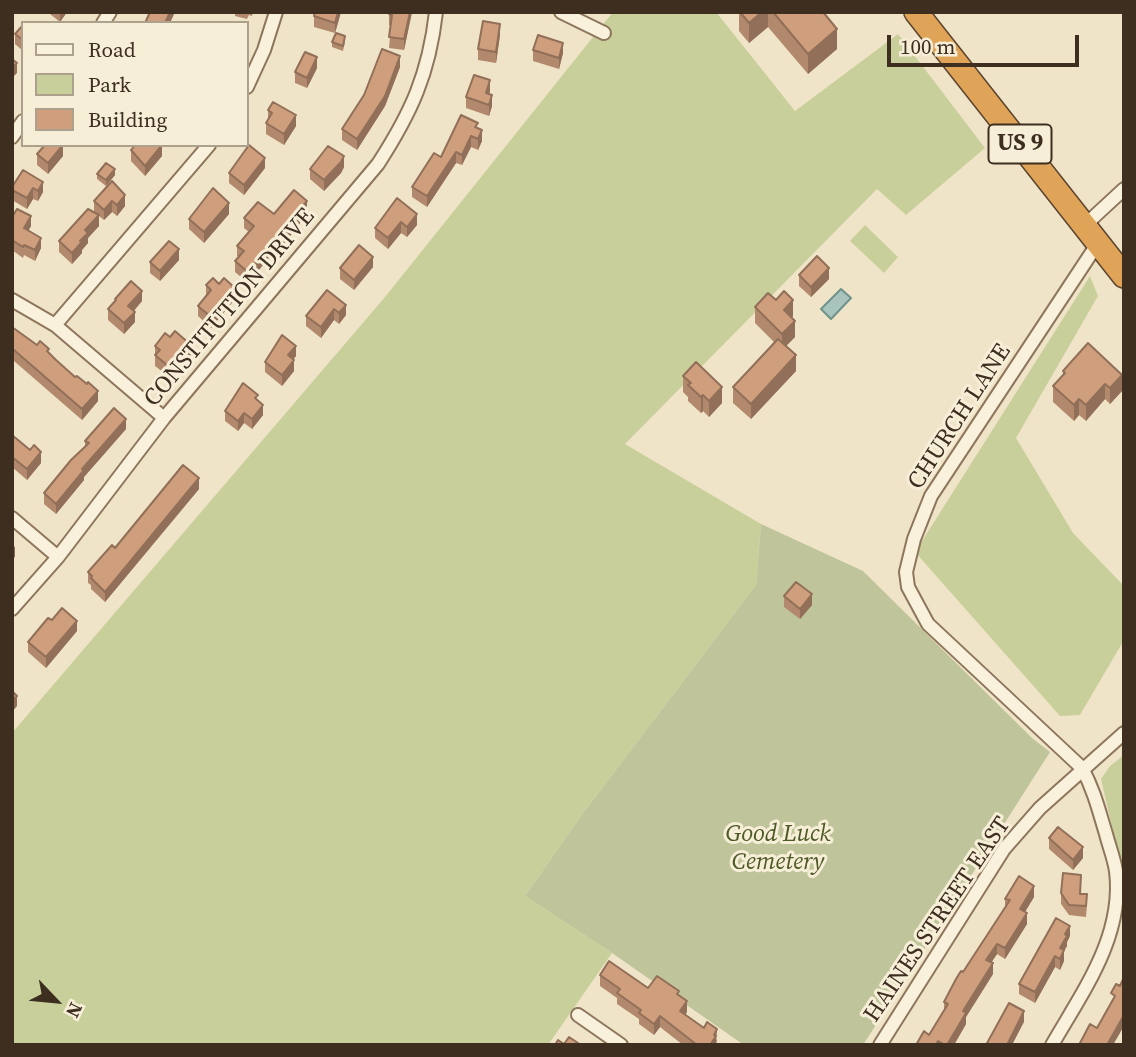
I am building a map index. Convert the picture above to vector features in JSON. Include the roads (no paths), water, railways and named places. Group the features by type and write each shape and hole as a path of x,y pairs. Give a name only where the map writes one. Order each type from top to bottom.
{"highway":[{"name":"US 9","path":"916,12 1124,276"}],"street":[{"path":"248,85 264,50 276,12"},
{"name":"CONSTITUTION DRIVE","path":"12,608 58,556 164,418 379,164 405,122 423,80 436,12"},
{"path":"561,12 604,33"},
{"path":"55,325 207,147"},
{"name":"CHURCH LANE","path":"1082,768 928,624 908,587 906,572 914,539 931,496 1091,234 1124,189"},
{"path":"12,300 55,325 164,418"},
{"path":"12,518 58,556"},
{"name":"HAINES STREET EAST","path":"880,1045 1004,849 1040,807 1124,733"},
{"path":"1052,1045 1107,944 1117,894 1116,869 1093,788 1082,768"},
{"path":"578,1015 621,1045"}],"water":[{"path":"841,289 851,298 831,319 821,309"}],"park label":[{"name":"Good Luck Cemetery","path":"778,849"}]}
